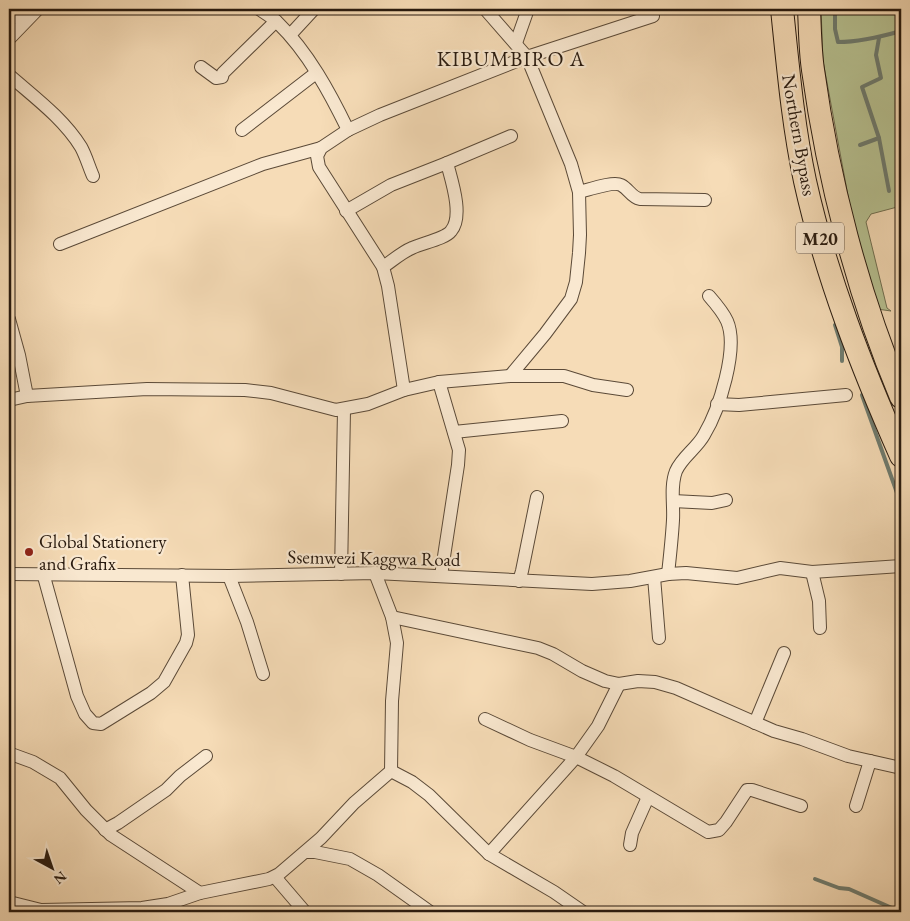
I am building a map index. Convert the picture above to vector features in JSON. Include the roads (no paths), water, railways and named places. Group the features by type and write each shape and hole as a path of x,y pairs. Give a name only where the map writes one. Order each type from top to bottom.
{"highway":[{"name":"Northern Bypass","path":"782,9 789,86 805,183 838,298 858,354 901,456"},
{"name":"Northern Bypass","path":"809,9 813,68 834,190 868,306 901,397"}],"street":[{"path":"15,9 22,24"},
{"path":"9,40 38,9"},
{"path":"259,9 276,21 290,35 335,104 348,130"},
{"path":"290,35 314,9"},
{"path":"485,9 527,57 571,164 579,192 579,253 576,282 571,299 510,376"},
{"path":"516,43 528,9"},
{"path":"60,244 263,164 321,148 348,130 527,57 653,16"},
{"path":"201,67 216,78 222,77 276,21"},
{"path":"242,130 316,73"},
{"path":"9,75 70,130 82,149 92,176"},
{"path":"346,211 391,185 511,136"},
{"path":"321,148 317,156 319,167 383,267 388,286 404,390"},
{"path":"383,267 411,248 447,234 453,228 457,214 456,201 447,163"},
{"path":"579,192 617,183 625,187 632,196 640,199 705,200"},
{"path":"668,574 675,472 680,463 704,435 717,404 729,367 731,339 727,321 721,310 709,296"},
{"path":"9,319 28,396"},
{"path":"9,400 28,396 147,389 245,390 279,395 326,408 344,410 368,404 404,390 440,382 510,376 564,376 593,385 627,390"},
{"path":"440,382 459,450 441,576"},
{"path":"717,404 739,405 846,395"},
{"path":"341,574 344,410"},
{"path":"454,432 562,421"},
{"path":"519,580 537,497"},
{"path":"673,501 712,503 726,500"},
{"name":"Ssemwezi Kaggwa Road","path":"9,574 229,576 375,573 592,584 630,582 668,574 686,573 737,578 780,568 812,572 901,566"},
{"path":"812,572 819,601 820,628"},
{"path":"43,573 77,696 85,714 93,724 101,724 151,693 164,682 169,674 186,643 188,635 182,575"},
{"path":"9,901 42,911 143,910 200,893 274,877 322,838 354,804 391,770 392,701 397,643 392,617 375,573"},
{"path":"229,576 247,622 263,674"},
{"path":"654,577 659,638"},
{"path":"392,617 538,648 605,681 619,684 638,681 655,682 676,688 756,723 848,756 901,768"},
{"path":"756,723 784,653"},
{"path":"489,854 576,757 598,726 619,684"},
{"path":"484,719 530,740 576,757 614,776 708,832 719,830 747,790 801,806"},
{"path":"10,755 33,762 60,778 105,830 200,893"},
{"path":"105,830 166,790 180,776 206,756"},
{"path":"856,806 870,761"},
{"path":"391,770 412,782 429,795 489,854 554,892 583,912"},
{"path":"630,845 632,833 648,797"},
{"path":"306,852 350,858 378,875 430,912"},
{"path":"274,877 305,912"}],"waterway":[{"path":"835,9 835,29 838,42 870,39 901,31"},
{"path":"860,145 879,138 862,87 881,78 876,55 879,38"},
{"path":"879,138 889,191"},
{"path":"835,325 842,347 842,361"},
{"path":"862,395 901,504"},
{"path":"815,879 839,888 849,889 901,912"}],"place":[{"name":"Global Stationery and Grafix","path":"29,552"}],"district":[{"name":"KIBUMBIRO A","path":"511,58"}]}
